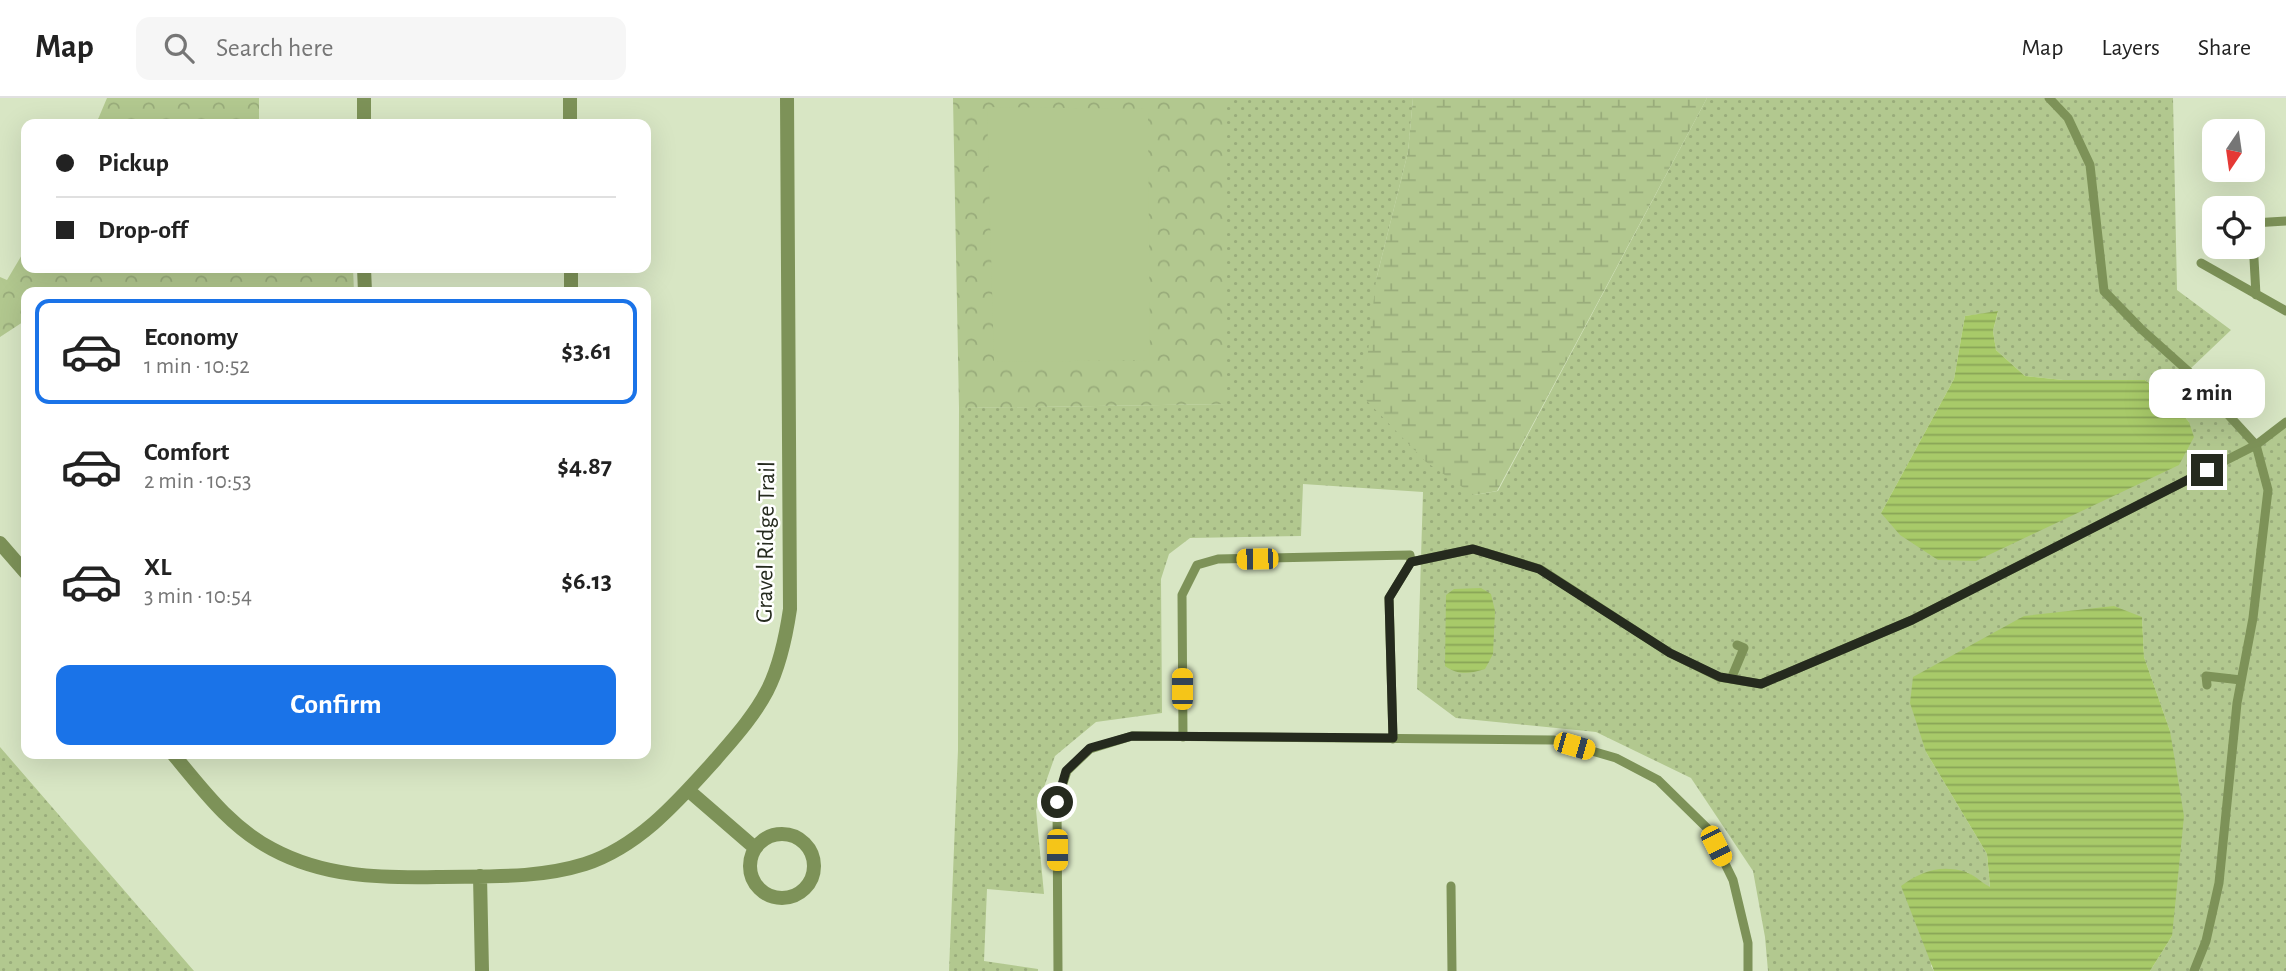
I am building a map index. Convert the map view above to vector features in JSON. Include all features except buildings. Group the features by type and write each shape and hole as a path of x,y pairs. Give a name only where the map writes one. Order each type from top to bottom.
{"street":[{"path":"364,98 364,119"},
{"path":"570,98 570,119"},
{"name":"Gravel Ridge Trail","path":"177,759 222,813 271,848 328,871 390,878 542,874 586,863 616,850 652,826 688,790 740,731 767,691 787,633 790,609 787,98"},
{"path":"0,543 21,560"},
{"path":"688,790 755,848"},
{"path":"773,835 793,836 804,842 814,860 814,872 810,881 795,896 784,899 761,892 750,874 750,858 755,848 763,839 773,835"},
{"path":"480,876 482,971"}],"lane":[{"path":"2049,98 2068,118 2090,165 2104,291 2188,371 2256,445 2269,490 2253,618 2237,703 2219,883 2206,941 2194,971"},
{"path":"2265,222 2286,221"},
{"path":"2254,259 2256,295"},
{"path":"2201,263 2286,311"},
{"path":"1411,562 1473,549 1539,569 1670,653 1720,677 1761,684 1912,620 2256,445 2286,422"},
{"path":"1182,737 1182,595 1197,565 1218,559 1410,555 1411,562 1389,598 1393,738"},
{"path":"1731,679 1744,648 1737,645"},
{"path":"2207,685 2206,677 2241,680"},
{"path":"1058,971 1057,802 1066,771 1090,748 1132,736 1554,740 1616,758 1658,780 1708,829 1733,880 1748,943 1748,971"},
{"path":"1451,886 1452,971"}],"green space":[{"path":"107,98 259,98 259,119 98,119"},
{"path":"953,98 1226,98 1226,404 959,408"},
{"path":"1226,98 1413,98 1408,152 1376,280 1474,495 1498,491 1707,98 2173,98 2177,290 2231,330 2188,371 2256,445 2286,422 2286,971 2150,971 2172,936 2170,731 2144,657 2142,617 1926,752 1987,854 1990,888 1967,872 1931,966 1934,971 1768,971 1753,871 1691,778 1596,732 1456,718 1417,689 1423,492 1303,484 1301,536 1190,538 1169,554 1161,579 1162,713 1096,722 1055,756 1036,810 1044,894 987,889 984,961 1038,971 949,971 958,750 959,408 1226,404","holes":["1998,312 1993,331 1996,350 2025,376 2063,380 2145,380 2169,398 2189,422 1881,513 1954,379 1965,316"]},
{"path":"1413,98 1707,98 1497,491 1474,495 1426,462 1363,397 1376,280 1408,152"},
{"path":"987,107 1148,109 1150,360 994,362"},
{"path":"21,256 21,273 353,273 354,287 21,287 21,323 0,337 0,277 7,280"},
{"path":"0,747 194,971 0,971"}],"shaded area":[{"path":"1998,311 1993,331 1996,350 2025,376 2063,380 2145,380 2169,398 2189,422 2194,437 2179,465 1976,561 1938,560 1900,535 1881,513 1954,379 1965,316"},
{"path":"1481,588 1491,594 1495,611 1493,654 1485,669 1469,673 1454,671 1445,666 1446,595 1454,589"},
{"path":"2114,606 2142,617 2144,657 2170,731 2184,816 2172,936 2150,971 1934,971 1901,886 1932,870 1948,869 1969,873 1990,887 1987,854 1926,752 1910,703 1913,677 2024,616"}],"route":[{"path":"1057,802 1066,771 1090,748 1132,736 1393,738 1389,598 1411,562 1473,549 1539,569 1670,653 1720,677 1761,684 1912,620 2207,470"}]}
